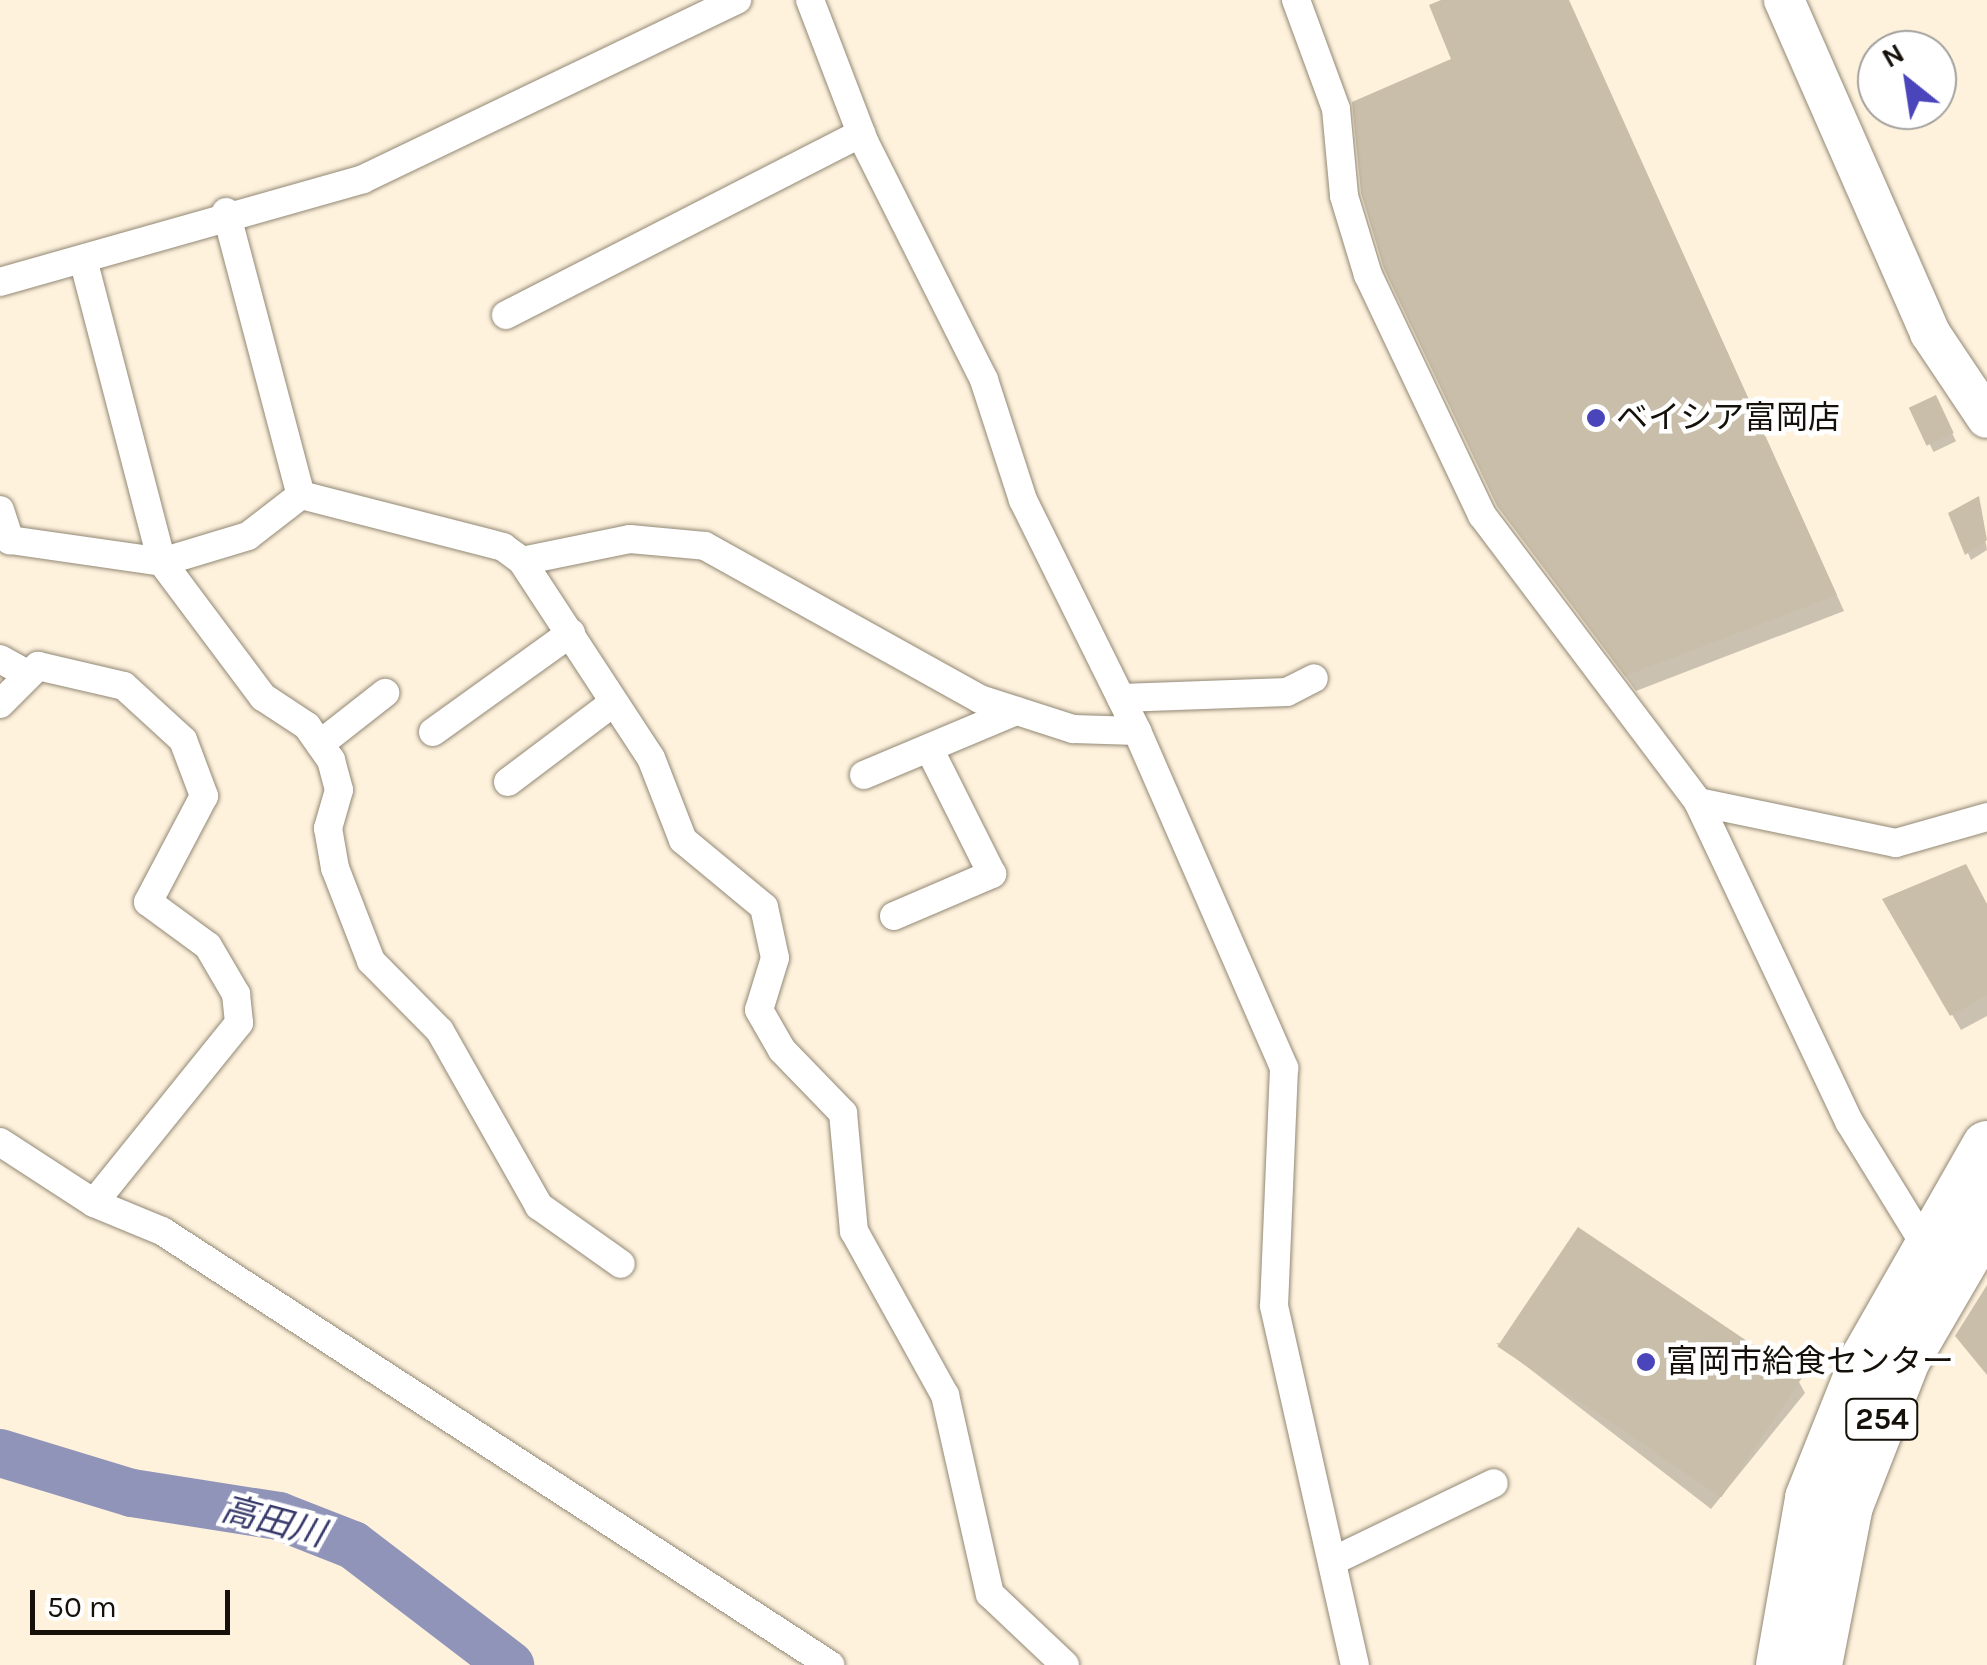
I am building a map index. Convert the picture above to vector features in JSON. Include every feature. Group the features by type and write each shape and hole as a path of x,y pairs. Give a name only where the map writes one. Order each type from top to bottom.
{"highway":[{"name":"254","path":"1800,1648 1810,1498 1924,1245 1987,1146"},
{"name":"254","path":"1800,1648 1848,1506 1905,1360 1987,1219"}],"street":[{"path":"0,282 226,212 363,179 738,0"},
{"path":"810,0 861,134 984,380 1023,500 1122,698 1284,1068 1274,1306 1337,1559 1355,1665"},
{"path":"1296,0 1336,110 1344,196 1368,275 1482,515 1698,802 1850,1122 1924,1245"},
{"path":"1784,0 1930,333 1987,418"},
{"path":"506,315 861,134"},
{"path":"226,212 301,495"},
{"path":"83,259 162,562 263,697 320,744 340,790 328,828 344,909 372,961 440,1031 538,1206 621,1264"},
{"path":"301,495 503,547 522,561 571,634 610,706 651,758 698,859 764,907 776,958 759,1010 782,1050 842,1113 854,1231 946,1396 990,1594 1065,1665"},
{"path":"0,510 10,540 162,562 248,536 301,495"},
{"path":"522,561 630,539 705,546 907,666 1016,711 1074,730 1137,731"},
{"path":"433,732 571,634"},
{"path":"0,659 26,674"},
{"path":"0,704 26,674 52,664 124,686 183,740 204,796 148,902 208,946 241,1011 94,1203"},
{"path":"1122,698 1287,692 1314,678"},
{"path":"320,744 384,693"},
{"path":"508,782 610,706"},
{"path":"864,775 1016,711"},
{"path":"894,916 992,874 928,748"},
{"path":"1698,802 1896,843 1987,817"},
{"path":"0,1142 94,1203 162,1231 830,1665"},
{"path":"1337,1559 1494,1483"}],"building":[{"name":"ベイシア富岡店","path":"1441,0 1569,0 1837,595 1625,676 1497,506 1384,269 1361,193 1352,102 1451,59 1429,5"},
{"path":"1936,395 1954,433 1927,446 1909,408"},
{"path":"1979,496 1987,540 1965,555 1948,513"},
{"path":"1966,864 1987,904 1987,995 1950,1016 1882,899"},
{"name":"富岡市給食センター","path":"1578,1227 1802,1378 1721,1497 1497,1346"},
{"path":"1987,1285 1987,1375 1955,1336"}],"waterway":[{"name":"高田川","path":"0,1453 132,1493 279,1516 353,1545 510,1665"}],"place":[{"name":"ベイシア富岡店","path":"1596,418"},
{"name":"富岡市給食センター","path":"1646,1362"}]}
